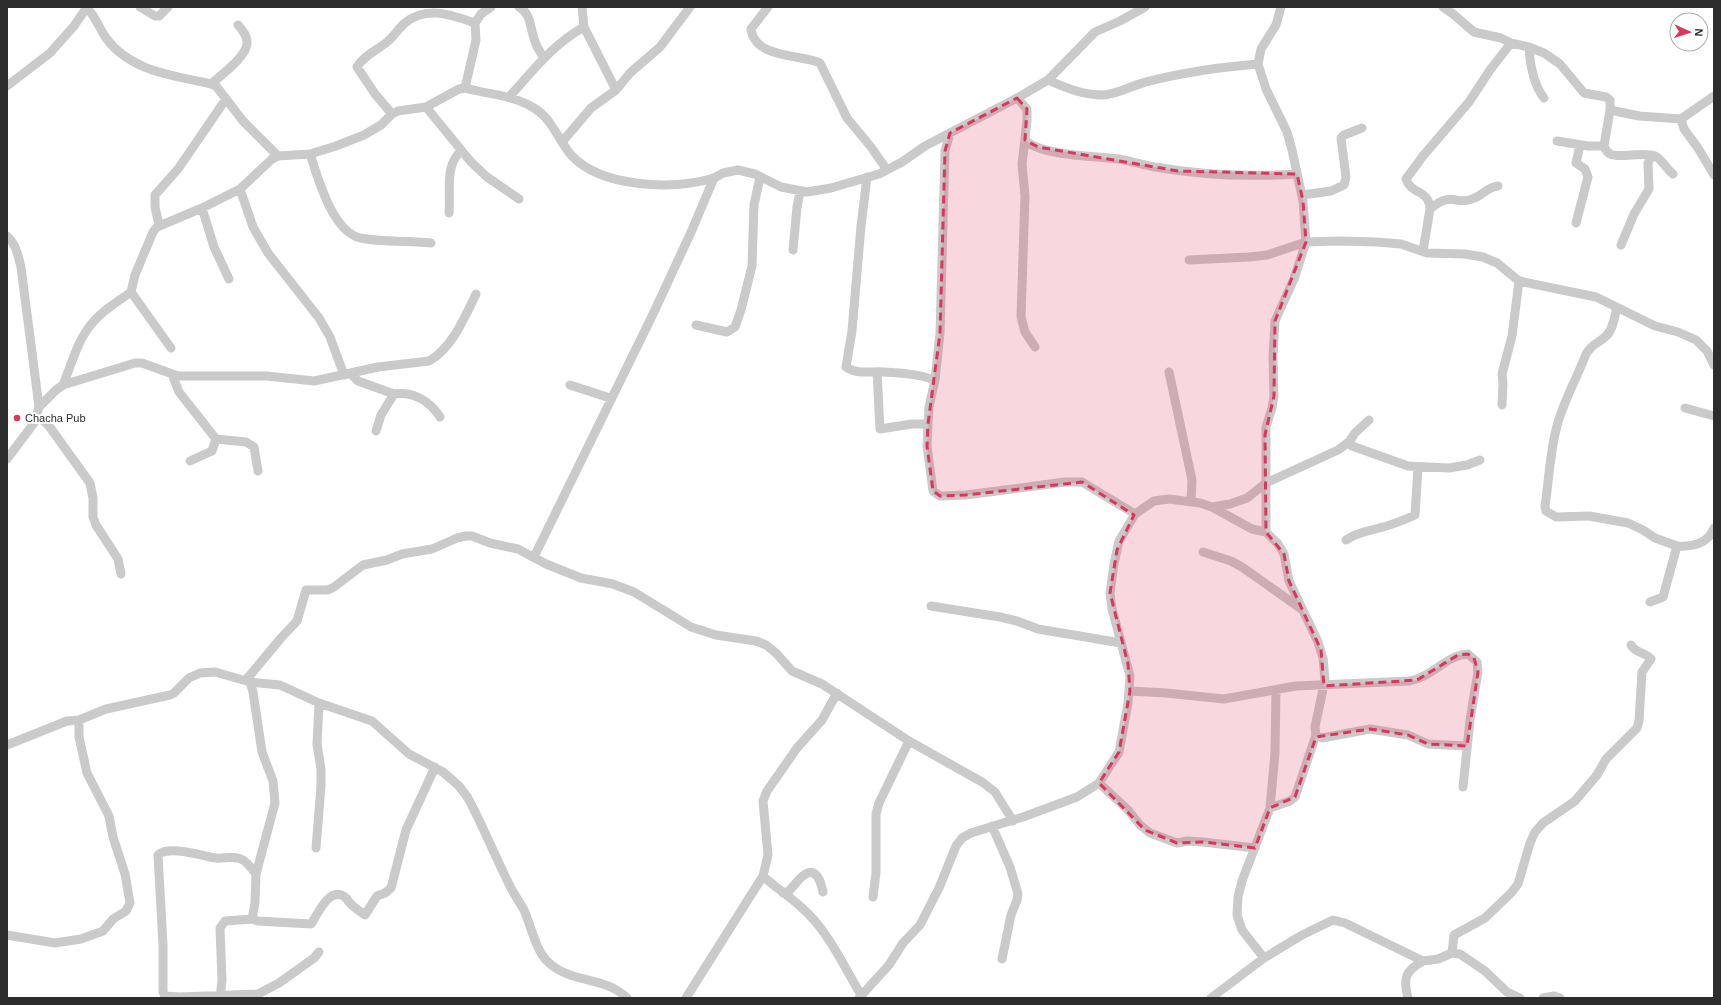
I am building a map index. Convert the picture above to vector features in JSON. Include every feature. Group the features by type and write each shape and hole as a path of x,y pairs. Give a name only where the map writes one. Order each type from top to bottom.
{"street":[{"path":"140,7 155,16 159,16 168,7"},
{"path":"465,88 476,40 475,23 481,14 491,7"},
{"path":"519,7 523,9 528,17 538,50 544,58"},
{"path":"582,7 584,27 616,90"},
{"path":"562,142 591,108 616,90 630,73 660,47 690,7"},
{"path":"768,7 751,30 752,37 759,45 774,52 820,63 847,118 871,147 887,170"},
{"path":"63,385 81,339 87,330 99,316 131,292 135,275 153,232 159,226 202,208 240,189 272,159 278,156 310,154 336,146 364,135 381,125 392,114 407,109 426,107 459,89 465,88 509,98 523,102 539,111 579,163 595,172 612,178 657,185 697,183 714,178 723,173 738,170 760,177 780,187 800,192 816,192 887,170 902,162 925,146 1017,98 1048,80 1095,32 1120,21 1145,7"},
{"path":"1266,532 1266,427 1274,396 1275,321 1294,279 1306,242 1302,195 1289,139 1266,89 1258,64 1261,49 1276,25 1281,7"},
{"path":"1443,7 1474,32 1501,38 1511,43 1529,46 1544,53 1560,64 1584,93 1606,97 1610,100 1610,110 1604,146 1610,154 1652,155 1657,157 1673,174"},
{"path":"7,86 50,53 74,26 84,8 94,15 106,38 115,48 133,62 164,74 216,86 243,120 278,156"},
{"path":"392,114 375,94 357,67 360,62 387,42 405,23 424,13 449,14 475,23"},
{"path":"211,84 235,62 246,48 246,37 238,25"},
{"path":"509,98 544,58 558,45 584,27"},
{"path":"1423,251 1430,202 1426,196 1410,186 1406,179 1423,156 1469,102 1490,70 1511,43"},
{"path":"1529,46 1529,58 1536,87 1544,98"},
{"path":"1048,80 1076,92 1103,94 1118,92 1147,81 1166,77 1230,66 1258,64"},
{"path":"1610,110 1639,116 1681,118 1714,96"},
{"path":"1017,98 1027,109 1022,164 1025,196 1020,313 1025,332 1035,347"},
{"path":"159,226 155,207 155,195 178,169 226,99"},
{"path":"426,107 461,151 487,177 519,199"},
{"path":"1681,118 1684,129 1698,148 1714,175"},
{"path":"1302,195 1330,191 1344,184 1346,177 1341,138 1344,135 1362,128"},
{"path":"950,133 945,151 942,279 935,380 929,407 927,446 931,482 934,491 940,496 994,492 1065,482 1082,482 1135,514"},
{"path":"1025,140 1032,146 1058,152 1120,160 1178,171 1266,175 1297,174"},
{"path":"1557,140 1580,145 1604,146"},
{"path":"1576,224 1588,177 1585,169 1576,164 1580,145"},
{"path":"449,213 449,173 454,160 461,151"},
{"path":"310,154 330,209 347,230 359,238 431,243"},
{"path":"1621,245 1634,214 1649,188 1648,164 1652,155"},
{"path":"696,325 727,332 735,327 741,310 752,266 754,205 760,177"},
{"path":"867,177 861,226 852,331 846,367 861,373 877,372 919,375 935,380"},
{"path":"534,557 689,237 714,178"},
{"path":"1430,209 1437,203 1448,198 1467,201 1473,199 1490,187 1498,186"},
{"path":"240,189 253,227 268,253 319,318 348,374 358,381 394,394 415,394 426,401 440,417"},
{"path":"793,250 800,192"},
{"path":"202,208 214,247 230,279"},
{"path":"7,236 16,248 21,267 38,412 90,483 93,498 93,517 96,525 118,559 122,574"},
{"path":"1189,260 1267,255 1306,242 1377,242 1401,244 1423,251 1483,257 1497,263 1519,280 1561,290 1584,293 1596,297 1655,326 1678,332 1696,340 1707,351 1714,366"},
{"path":"1502,405 1502,374 1512,336 1519,280"},
{"path":"131,292 171,348"},
{"path":"7,459 27,433 38,412 56,390 63,385 136,363 142,363 172,374 185,376 267,376 314,381 378,368 429,361 434,358 452,339 476,294"},
{"path":"1617,308 1610,330 1605,337 1591,346 1586,354 1574,384 1568,391 1557,426 1552,452 1545,506 1546,511 1556,517 1589,516 1632,524 1655,538 1677,546 1692,546 1709,538 1714,528"},
{"path":"877,372 880,430 901,426 928,424"},
{"path":"1170,372 1192,480 1191,502"},
{"path":"172,374 179,392 216,439 246,442 251,444 254,448 258,471"},
{"path":"570,385 610,398"},
{"path":"376,431 381,415 394,394"},
{"path":"1685,408 1714,416"},
{"path":"1212,507 1230,504 1247,498 1266,483 1338,450 1349,442 1354,433 1369,420"},
{"path":"190,461 212,451 216,439"},
{"path":"1349,442 1352,446 1408,466 1449,468 1467,465 1480,460"},
{"path":"1346,540 1356,533 1393,524 1415,515 1418,467"},
{"path":"763,876 802,907 827,938 860,997 889,965 903,943 920,925 931,906 956,846 962,838 971,833 1056,806 1077,797 1099,783 1119,752 1130,691 1128,664 1112,609 1110,593 1119,541 1135,514 1154,501 1168,499 1212,507 1252,529 1266,532 1278,544 1284,554 1289,581 1321,650 1325,672 1316,735 1294,797 1270,808"},
{"path":"248,681 281,638 297,622 306,590 328,590 363,565 387,560 402,554 432,549 458,538 472,536 490,543 518,549 546,564 581,578 613,584 634,592 691,627 716,635 756,641 766,646 776,653 792,671 816,681 837,693 909,741 995,792 1014,820"},
{"path":"1650,602 1662,597 1677,546"},
{"path":"1203,552 1242,567 1301,609"},
{"path":"931,606 1000,617 1017,621 1038,629 1121,643"},
{"path":"1452,953 1454,935 1494,912 1518,884 1534,832 1543,823 1575,800 1597,775 1606,759 1637,728 1639,721 1642,672 1651,659 1649,656 1635,651 1630,645"},
{"path":"1130,691 1224,699 1312,685 1324,686 1417,680 1433,672 1458,655 1468,654 1474,658 1478,666 1463,787"},
{"path":"7,745 50,727 67,721 79,720 106,709 170,695 189,678 200,673 215,672 248,681 280,685 319,703 372,721 409,754 443,772 459,786 468,798 509,885 536,937 540,953 559,971 567,975 604,983 615,988 627,998"},
{"path":"248,681 253,692 262,752 273,781 275,803 256,874 256,903 252,919"},
{"path":"1264,958 1242,930 1237,915 1238,897 1241,886 1270,808 1275,753 1276,690"},
{"path":"686,998 763,876 768,855 763,801 767,791 797,748 822,720 837,693"},
{"path":"316,848 321,786 318,744 319,703"},
{"path":"7,935 55,943 81,939 103,931 114,919 128,908 130,903 125,874 113,837 109,816 87,773 79,737 79,720"},
{"path":"1316,735 1322,738 1370,729 1408,735 1428,744 1467,746"},
{"path":"873,897 876,873 876,814 879,803 909,741"},
{"path":"221,997 220,928 222,923 225,921 252,919 258,921 311,924 326,900 334,895 347,898 349,903 365,915 377,896 385,893 391,888 406,830 435,767"},
{"path":"1099,783 1128,810 1140,825 1150,833 1177,843 1187,841 1203,842 1255,848"},
{"path":"992,826 1008,861 1018,894 1017,900 1010,915 1002,959"},
{"path":"256,874 243,860 237,858 216,858 186,852 163,852 158,857 163,945 163,992 165,996 221,997 258,994 279,983 314,958 319,952"},
{"path":"783,893 789,891 799,879 808,873 813,873 818,877 823,892"},
{"path":"1211,998 1264,958 1302,935 1333,920 1345,922 1423,961"},
{"path":"1408,998 1406,975 1410,968 1423,961 1452,953 1460,954 1467,958 1485,971 1507,992 1520,998"},
{"path":"1543,998 1554,996 1560,998"}],"highlighted area":[{"path":"1017,98 1027,109 1025,140 1038,147 1178,171 1297,174 1303,201 1306,242 1275,321 1274,396 1265,435 1266,532 1284,554 1289,581 1321,650 1324,686 1417,680 1458,655 1468,654 1474,658 1478,672 1467,746 1428,744 1408,735 1370,729 1316,737 1295,797 1270,808 1255,848 1203,842 1177,843 1145,830 1099,783 1119,752 1130,691 1128,664 1110,593 1117,550 1134,515 1082,482 966,495 940,496 933,491 927,446 928,424 940,333 945,151 950,133"}],"place":[{"name":"Chacha Pub","path":"17,418"}]}
